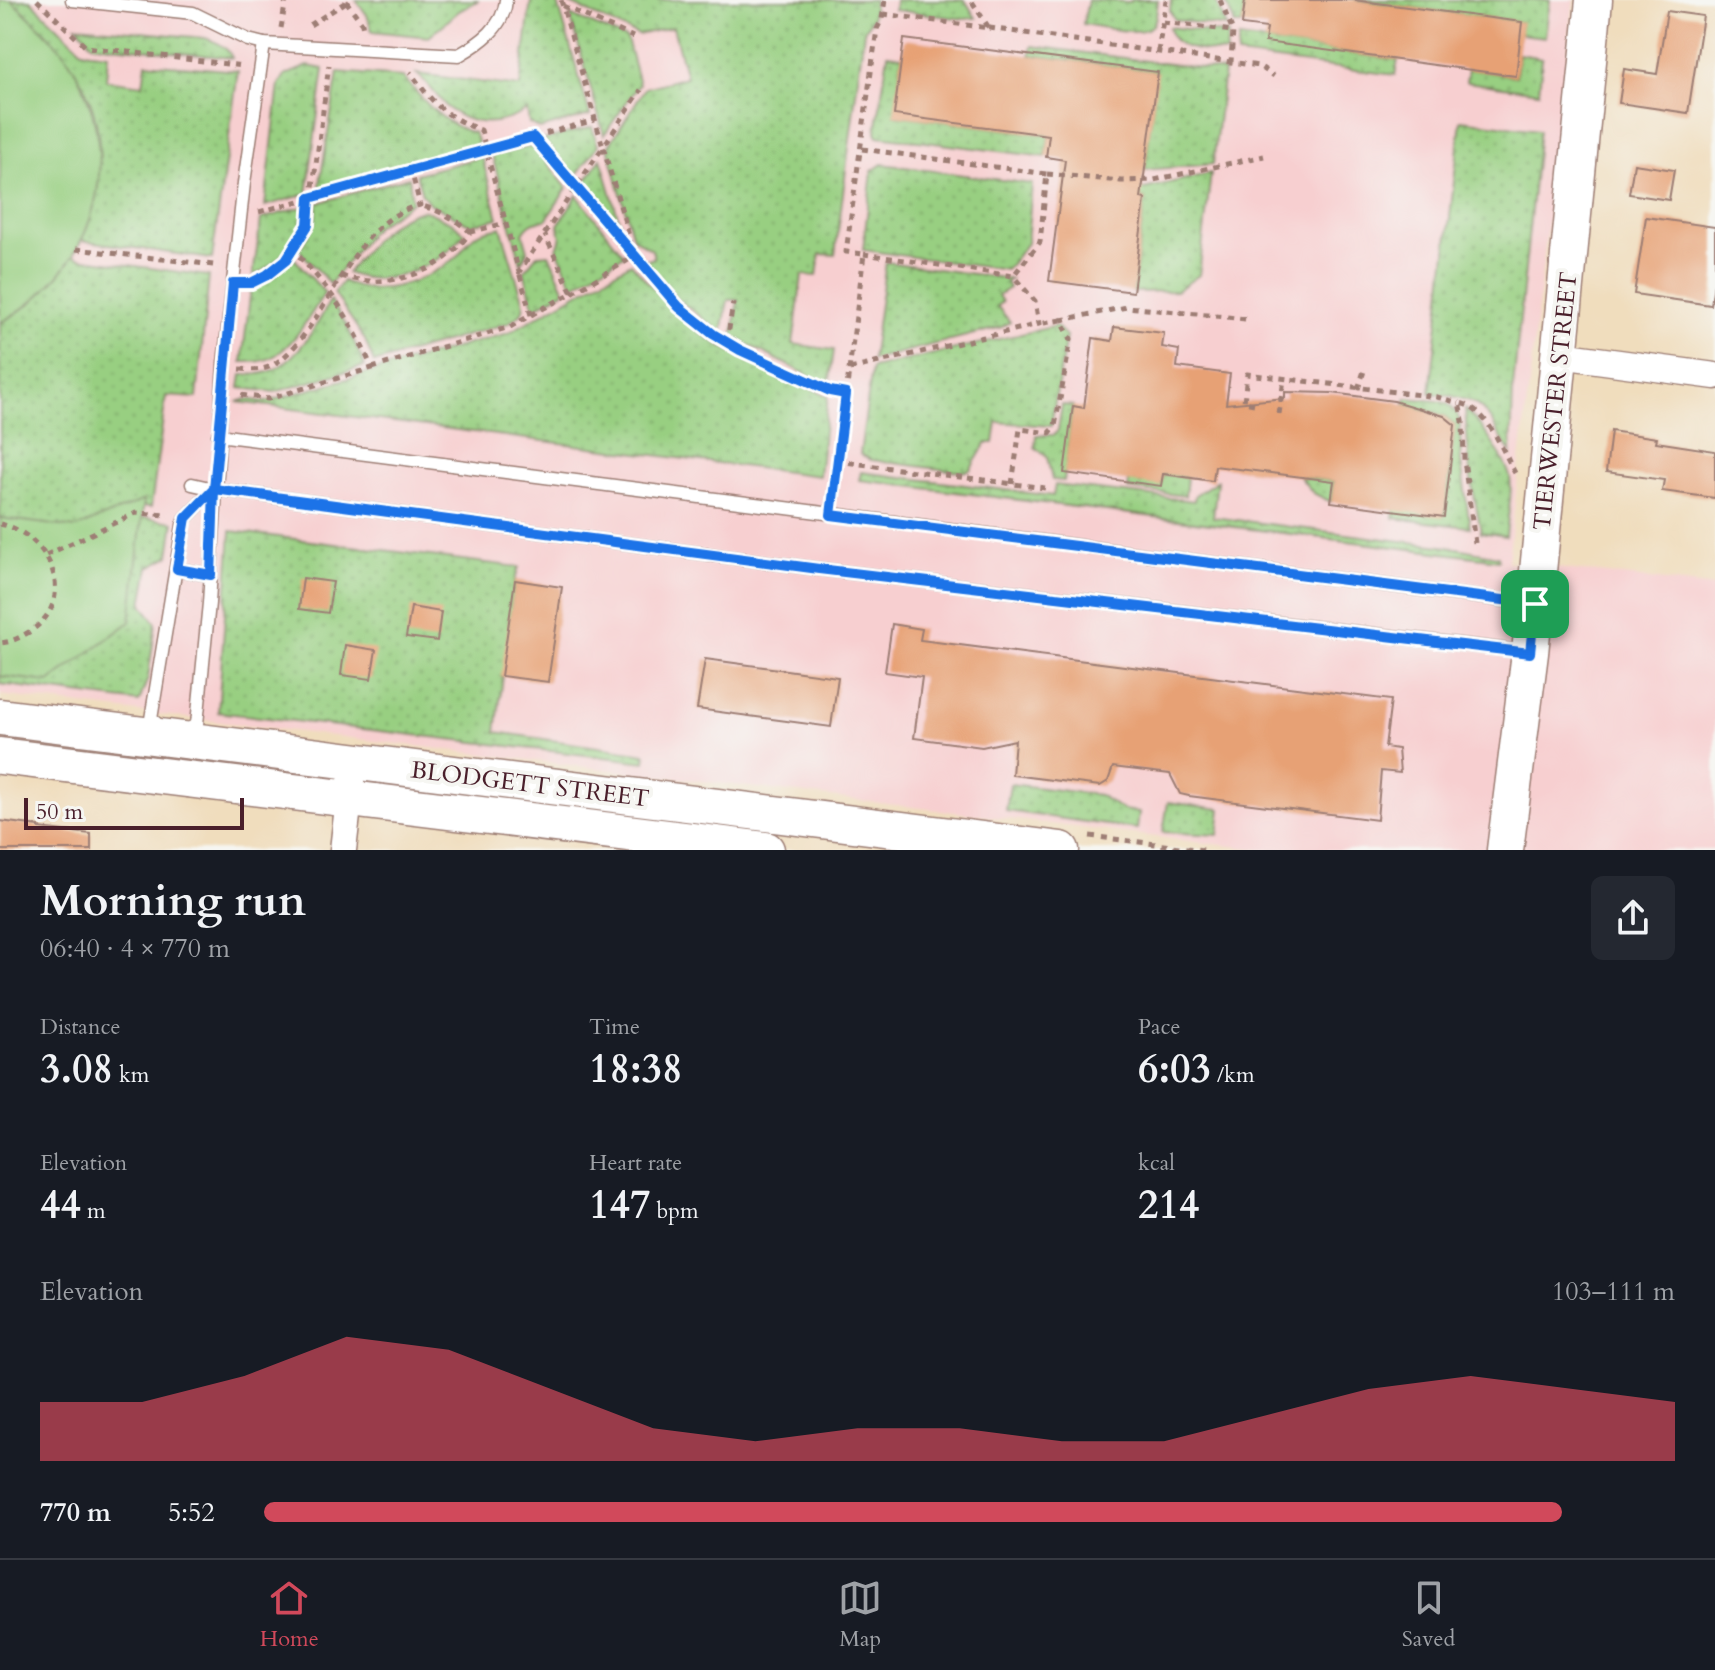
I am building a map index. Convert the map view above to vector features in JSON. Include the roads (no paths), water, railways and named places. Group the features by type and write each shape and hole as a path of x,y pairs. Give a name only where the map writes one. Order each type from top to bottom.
{"main road":[{"name":"TIERWESTER STREET","path":"1505,850 1530,653 1594,0"},
{"name":"BLODGETT STREET","path":"0,717 354,762 860,837 1061,850"},
{"path":"169,776 175,738"},
{"name":"BLODGETT STREET","path":"0,756 766,850"}],"street":[{"path":"1560,355 1715,376"},
{"path":"343,850 354,762"}],"lane":[{"path":"72,0 193,13 248,40 264,44 459,55 484,40 505,10 506,0"},
{"path":"214,489 186,518 151,719 175,738 197,724 211,575 223,368 264,44"},
{"path":"218,435 1535,604"},
{"path":"192,484 819,569 1530,653"},
{"path":"177,569 211,575"}]}
